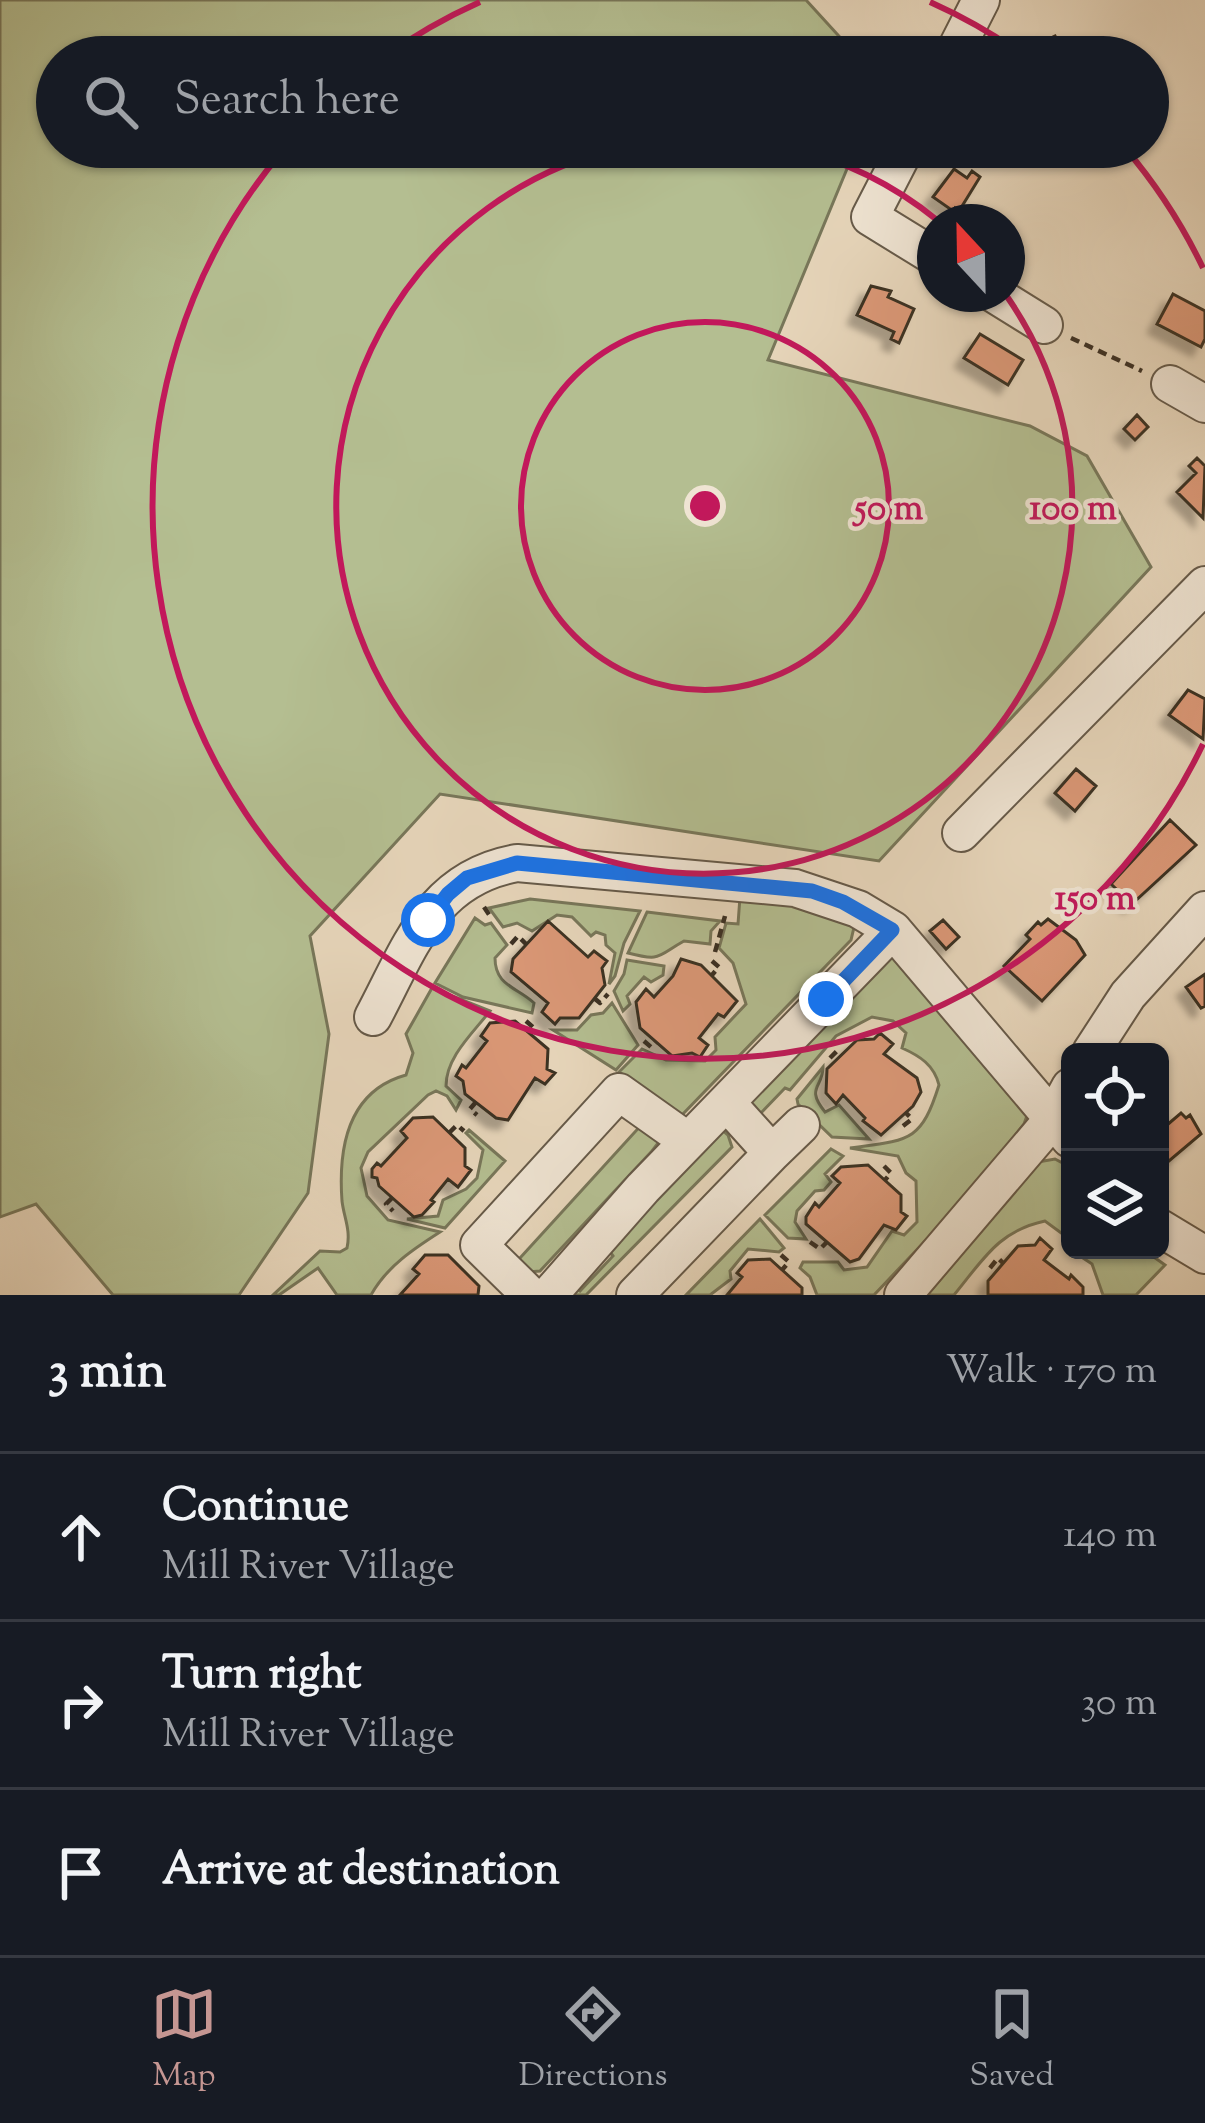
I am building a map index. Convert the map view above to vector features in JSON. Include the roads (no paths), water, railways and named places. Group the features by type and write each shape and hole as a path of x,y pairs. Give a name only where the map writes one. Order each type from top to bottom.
{"street":[{"path":"963,36 981,0"},
{"path":"895,168 870,217 917,246"},
{"path":"1023,312 1044,325"},
{"path":"1170,384 1205,404"},
{"path":"961,833 1205,585"},
{"path":"373,1017 418,934 448,894 478,872 517,863 795,888 843,902 892,930 1061,1108"},
{"path":"1097,1043 1128,995 1205,910"},
{"path":"549,1295 688,1141 892,930"},
{"path":"530,1295 476,1248 622,1088 688,1141"},
{"path":"727,1103 772,1154"},
{"path":"903,1295 1061,1114"},
{"path":"634,1295 801,1125"},
{"path":"1169,1233 1205,1255"}]}
